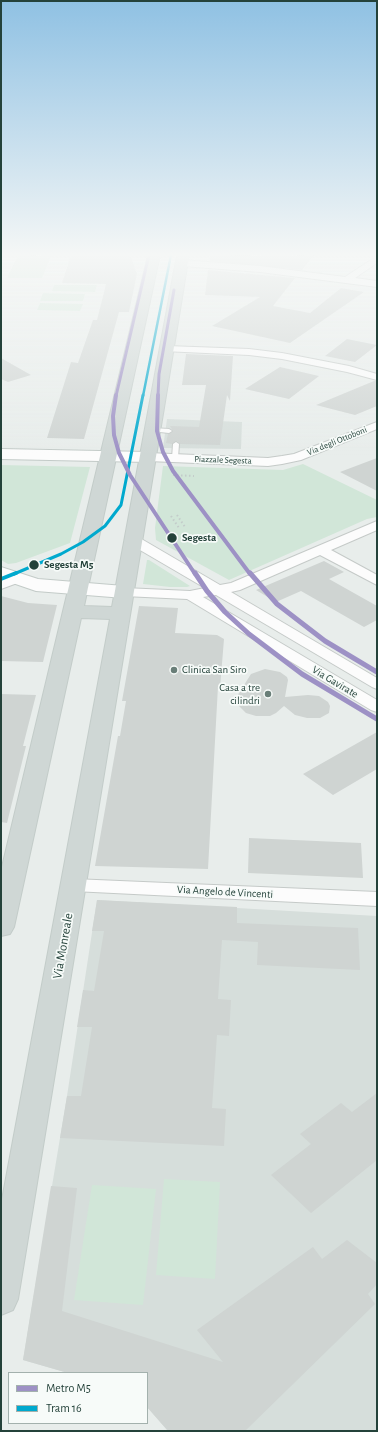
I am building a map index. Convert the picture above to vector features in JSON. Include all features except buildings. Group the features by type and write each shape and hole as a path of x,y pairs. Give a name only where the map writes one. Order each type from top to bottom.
{"main road":[{"path":"1,927 139,322"},
{"path":"73,612 123,602 172,322"},
{"name":"Via Monreale","path":"1,1299 123,602"}],"street":[{"path":"167,349 249,352 282,356 336,366 377,377"},
{"name":"Via degli Ottoboni","path":"298,457 377,426"},
{"name":"Piazzale Segesta","path":"1,454 268,462 298,457"},
{"path":"6,579 36,585 78,589 123,602 219,591 250,581 377,525"},
{"path":"133,540 219,591"},
{"path":"321,550 377,581"},
{"name":"Via Gavirate","path":"219,591 377,684"},
{"name":"Via Gavirate","path":"190,595 377,707"},
{"name":"Via Angelo de Vincenti","path":"73,885 377,899"}],"lane":[{"path":"153,430 169,431"},
{"path":"174,458 176,444"}],"path":[{"path":"173,475 194,476"},
{"path":"177,515 185,527"},
{"path":"171,516 179,528"}],"shaded area":[{"path":"167,419 242,422 241,449 163,448"},
{"path":"97,900 377,916 377,1431 168,1431 148,1408 148,1372 65,1372 23,1360 67,1096"}],"green space":[{"path":"303,464 377,500 377,517 367,519 229,580 156,540 155,528 163,466 283,470"},
{"path":"1,465 90,467 70,543 16,563 8,564 1,560"},
{"path":"147,560 190,586 170,587 143,584"},
{"path":"164,1179 220,1182 215,1279 156,1275"},
{"path":"92,1185 156,1189 143,1305 74,1300"}],"metro line":[{"name":"M5","path":"133,322 115,399 113,416 114,435 119,453 130,475 207,591 225,612 249,634 302,674 377,719"},
{"name":"M5","path":"168,322 159,374 157,431 163,452 173,471 259,585 277,604 325,641 377,672"}],"tram line":[{"name":"16","path":"1,579 61,554 83,542 105,526 121,505 158,322"}],"place":[{"name":"Segesta","path":"172,538"},
{"name":"Segesta M5","path":"34,565"},
{"name":"Clinica San Siro","path":"174,670"},
{"name":"Casa a tre cilindri","path":"268,694"}]}
